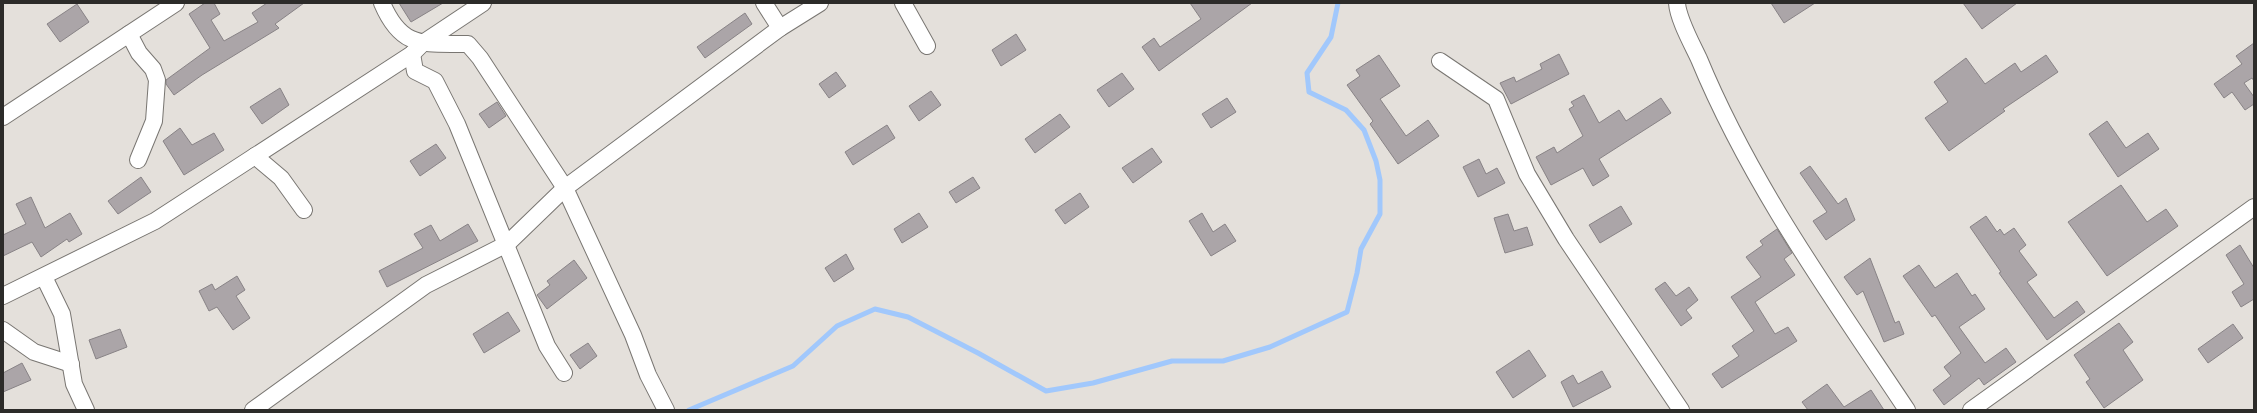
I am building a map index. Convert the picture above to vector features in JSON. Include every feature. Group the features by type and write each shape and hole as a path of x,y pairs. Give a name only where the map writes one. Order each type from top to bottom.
{"street":[{"path":"3,117 176,3"},
{"path":"382,3 389,19 405,37 418,48 468,44 480,58 565,188 633,335 648,376 666,409"},
{"path":"3,296 44,277 154,221 256,156 483,3"},
{"path":"764,3 780,28"},
{"path":"253,410 426,285 507,244 565,188 780,28 820,3"},
{"path":"903,3 927,46"},
{"path":"1676,3 1715,100 1758,179 1817,276 1907,410"},
{"path":"129,34 139,53 153,69 157,80 154,121 138,160"},
{"path":"418,48 415,71 435,81 457,124 507,244 547,346 564,373"},
{"path":"1440,61 1496,99 1527,174 1566,239 1681,410"},
{"path":"256,156 280,178 304,210"},
{"path":"1971,410 2254,207"},
{"path":"44,277 62,314 74,384 86,410"},
{"path":"3,330 34,352 71,364"}],"building":[{"path":"205,3 214,3 220,14 211,20 224,41 258,22 252,13 267,3 304,3 275,24 279,28 202,75 174,95 166,84 166,80 210,48 189,14"},
{"path":"399,3 443,3 411,22"},
{"path":"1190,3 1252,3 1159,71 1142,47 1154,38 1160,47 1201,19"},
{"path":"1771,3 1815,3 1784,23"},
{"path":"1963,3 2017,3 1982,29"},
{"path":"77,4 89,22 60,42 47,24"},
{"path":"745,13 752,24 705,58 697,47"},
{"path":"1016,34 1026,50 1001,66 992,50"},
{"path":"2254,43 2254,81 2252,78 2244,83 2254,97 2254,104 2245,110 2232,92 2224,98 2214,84 2242,64 2236,56"},
{"path":"1559,54 1569,74 1511,104 1500,83 1514,77 1516,82 1542,69 1540,64"},
{"path":"1379,55 1400,86 1380,99 1406,136 1428,120 1439,136 1398,164 1370,124 1373,121 1347,85 1360,76 1356,70"},
{"path":"2046,55 2058,72 2003,109 2005,111 1949,151 1925,118 1948,102 1934,82 1966,58 1985,84 2015,63 2021,72"},
{"path":"836,72 846,86 829,98 819,84"},
{"path":"1122,73 1134,89 1109,107 1097,90"},
{"path":"280,88 289,105 262,124 250,107"},
{"path":"931,91 941,105 919,121 909,106"},
{"path":"1584,95 1599,123 1619,110 1626,121 1661,98 1671,113 1599,159 1609,176 1593,186 1583,168 1551,185 1536,157 1554,147 1557,153 1583,136 1569,109 1574,106 1571,102"},
{"path":"1227,98 1236,112 1211,128 1202,114"},
{"path":"497,102 506,116 489,128 479,114"},
{"path":"1060,114 1070,127 1035,153 1025,139"},
{"path":"2107,121 2126,148 2148,133 2159,149 2118,177 2089,134"},
{"path":"887,125 895,138 853,165 845,152"},
{"path":"180,128 192,145 214,133 224,150 184,175 163,141"},
{"path":"436,144 446,158 420,176 410,161"},
{"path":"1152,148 1162,162 1133,183 1122,168"},
{"path":"1479,159 1486,174 1497,168 1505,183 1478,197 1463,167"},
{"path":"1810,166 1838,204 1846,198 1855,220 1826,240 1813,221 1827,212 1800,173"},
{"path":"141,177 151,192 118,214 108,201"},
{"path":"973,177 980,188 956,203 949,192"},
{"path":"2121,185 2147,222 2166,209 2178,226 2107,276 2068,222"},
{"path":"1080,193 1089,207 1065,224 1055,210"},
{"path":"31,197 45,228 70,213 82,234 69,242 67,239 41,257 32,242 3,256 3,235 26,224 16,204"},
{"path":"1621,206 1632,224 1600,243 1589,225"},
{"path":"919,213 928,227 902,243 894,229"},
{"path":"1202,213 1213,232 1225,224 1236,241 1211,256 1189,221"},
{"path":"1508,214 1514,231 1527,227 1533,245 1505,253 1494,218"},
{"path":"1986,216 1997,232 2000,229 2004,235 2014,228 2026,245 2019,251 2037,275 2027,282 2054,318 2077,301 2085,312 2047,340 1999,273 2001,272 1970,227"},
{"path":"468,224 478,241 387,287 379,271 423,248 414,234 431,225 440,241"},
{"path":"1777,229 1792,253 1784,259 1795,275 1755,302 1775,334 1788,327 1797,341 1722,388 1712,374 1739,356 1732,346 1754,331 1731,297 1761,277 1746,257 1763,245 1760,241"},
{"path":"2240,245 2254,268 2254,299 2241,307 2232,292 2244,284 2226,255"},
{"path":"846,254 854,269 834,282 825,268"},
{"path":"1870,258 1895,323 1899,321 1904,334 1884,342 1863,291 1857,295 1844,277"},
{"path":"574,260 587,278 547,309 537,295 550,285 547,281"},
{"path":"1919,265 1935,288 1957,273 1972,296 1975,294 1985,309 1959,327 1985,363 2006,348 2016,362 1984,385 1979,378 1944,405 1933,390 1951,376 1944,367 1961,353 1935,315 1932,317 1903,276"},
{"path":"237,276 245,290 236,296 250,318 233,330 217,307 209,311 199,291 212,284 215,290"},
{"path":"1665,282 1676,296 1689,287 1698,300 1686,310 1692,318 1681,326 1655,289"},
{"path":"508,312 520,331 484,353 473,334"},
{"path":"2119,323 2133,342 2123,350 2143,380 2104,408 2086,382 2090,379 2074,355"},
{"path":"2233,324 2243,338 2208,363 2198,349"},
{"path":"120,329 127,347 96,359 89,340"},
{"path":"588,343 597,356 580,369 570,355"},
{"path":"1529,350 1546,376 1513,398 1496,372"},
{"path":"22,363 31,380 3,392 3,373"},
{"path":"1602,371 1611,387 1573,407 1561,382 1573,375 1578,384"},
{"path":"1827,384 1844,407 1871,390 1884,410 1808,410 1802,402"}],"waterway":[{"path":"689,410 793,366 837,326 875,309 908,317 978,353 1046,391 1093,383 1172,361 1223,361 1270,347 1347,312 1357,273 1361,249 1380,214 1380,180 1376,161 1364,130 1346,110 1309,92 1307,73 1331,37 1338,3"}]}
